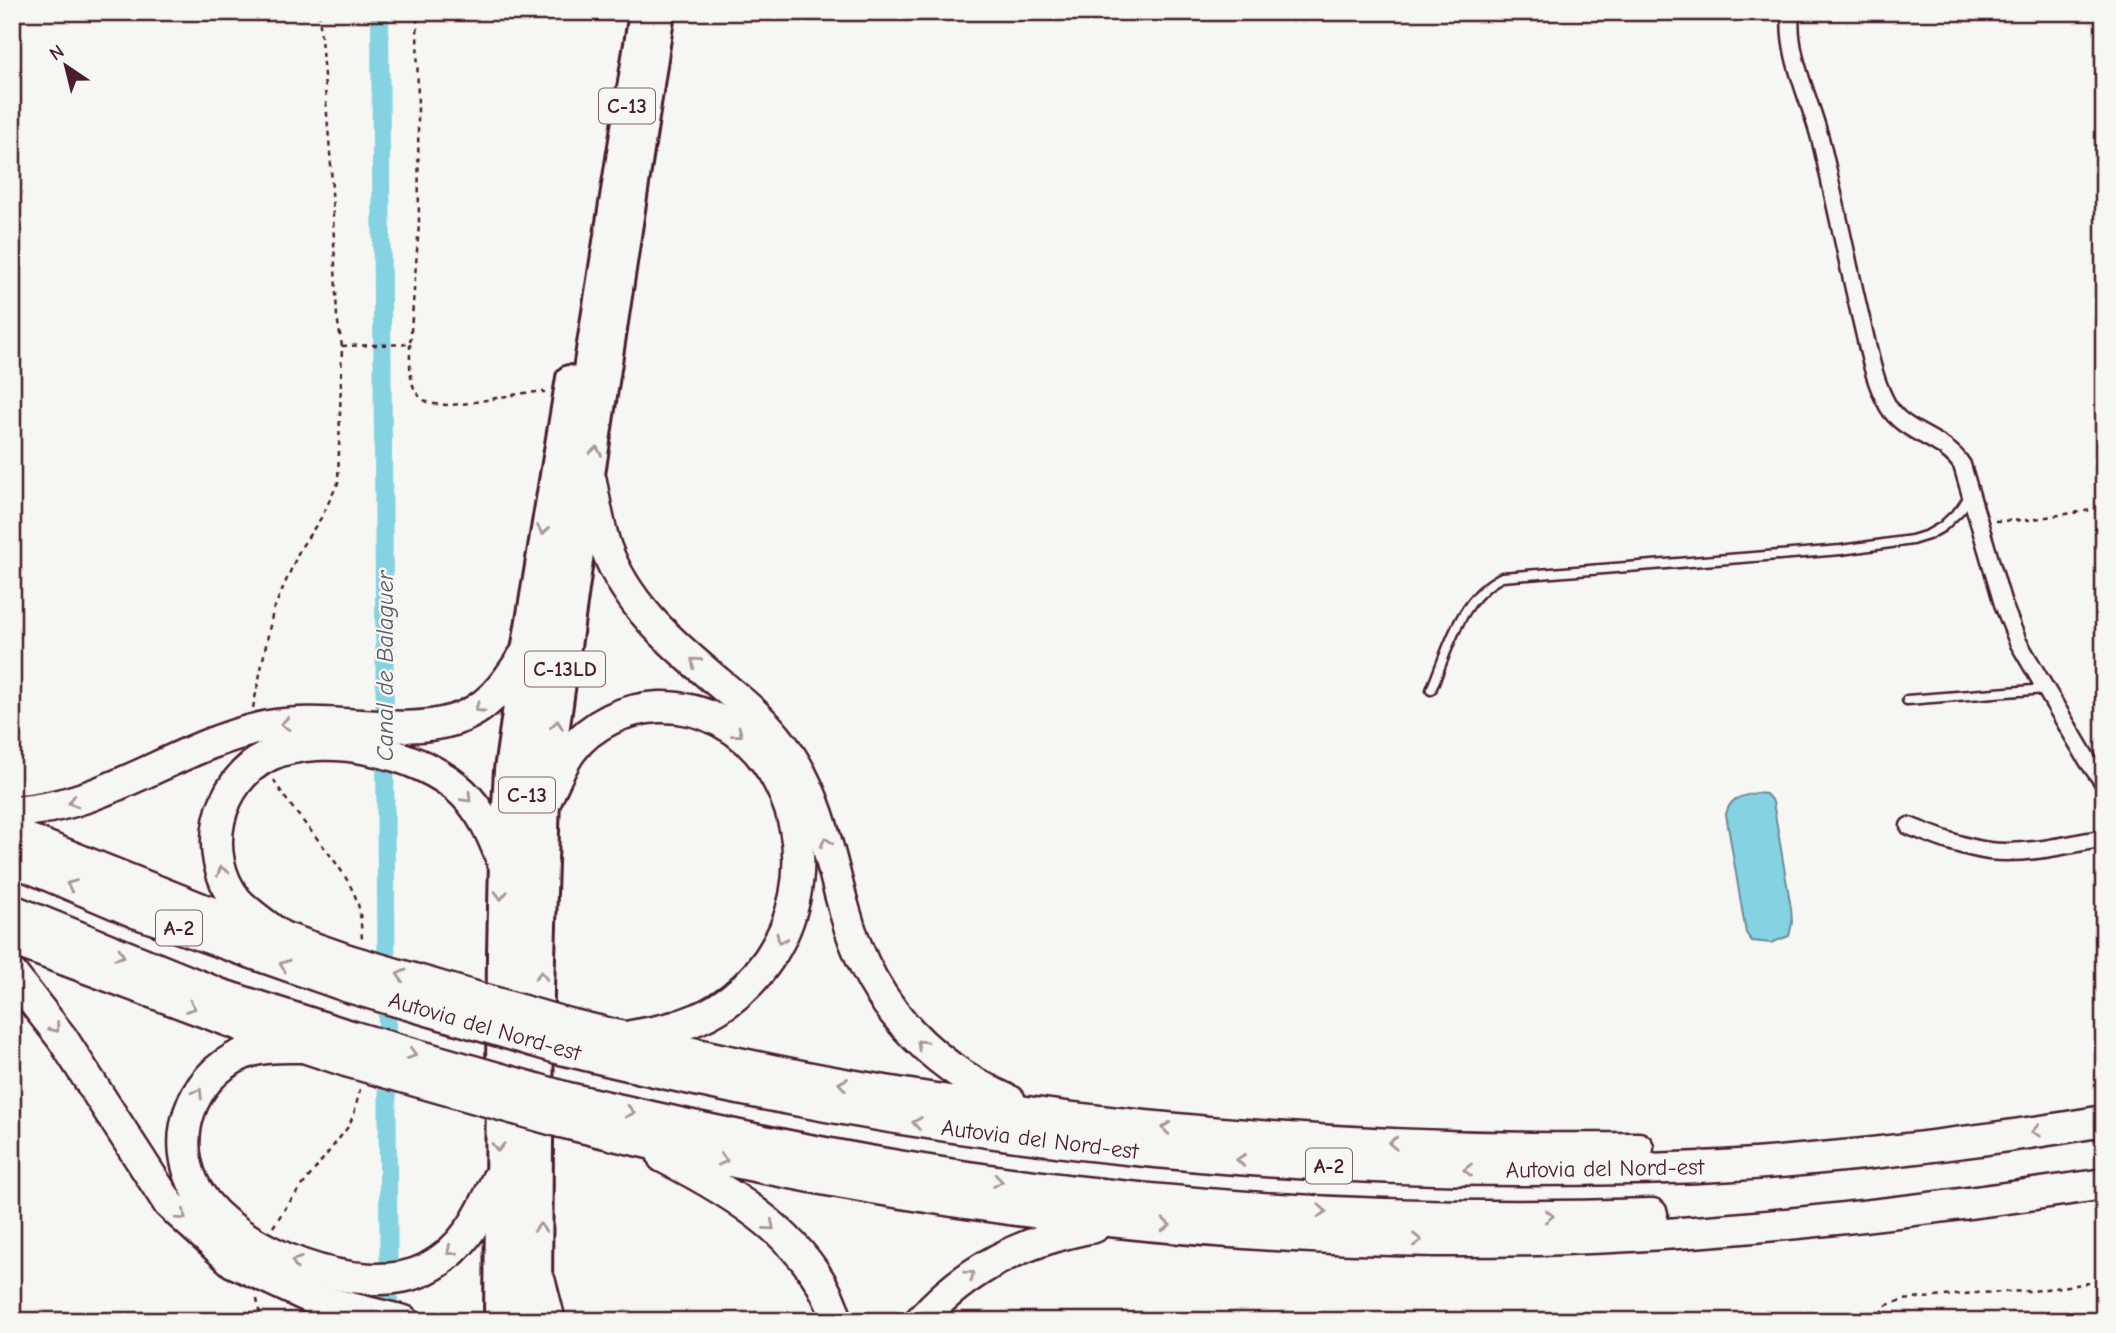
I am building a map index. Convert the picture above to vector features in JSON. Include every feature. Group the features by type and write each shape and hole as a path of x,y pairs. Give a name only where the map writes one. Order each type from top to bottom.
{"highway":[{"path":"591,481 606,548 634,601 676,646 760,718 782,743 800,771 816,808 852,936 866,969 885,1000 908,1030 941,1062 983,1088 1043,1115"},
{"path":"283,938 244,908 220,869 216,842 219,819 224,804 237,783 270,755 306,746 325,745 355,736 445,723 475,711 502,688 523,657"},
{"path":"547,798 570,752 597,727 632,710 677,707 716,719 754,746 771,769 791,809 799,843 797,892 789,922 765,966 742,990 705,1016 676,1027 622,1037"},
{"path":"12,812 52,808 91,797 202,746 247,731 294,723 355,736 450,783 470,800 491,832 502,860"},
{"path":"12,833 163,894 283,938 348,973 561,1035 622,1037 705,1057 842,1084 1043,1115 1276,1137 1610,1149 1892,1140 1916,1147"},
{"name":"A-2","path":"12,860 135,912 348,973"},
{"name":"Autovia del Nord-est","path":"12,910 346,1048 562,1110 999,1181 1250,1207 1386,1214 1594,1216 1700,1212 1967,1190 2104,1171"},
{"path":"12,940 300,1047"},
{"path":"12,974 62,1038 169,1205 233,1262 313,1299 404,1321"},
{"name":"Autovia del Nord-est","path":"561,1035 755,1094 961,1130 1158,1153 1294,1164 1428,1170 1649,1168 1801,1160 2104,1121"},
{"path":"346,1048 272,1047 243,1054 220,1067 208,1078 192,1102 185,1127 186,1166 203,1200 221,1219 249,1240 308,1266 362,1277 390,1277 419,1272 448,1255 468,1234 497,1179"},
{"path":"562,1110 628,1139 705,1180 759,1217 786,1239 816,1275 837,1321"},
{"path":"628,1139 862,1186 951,1200 1126,1222 1331,1238 1445,1241 1552,1239 1817,1222 2104,1184"},
{"path":"920,1321 953,1288 984,1265 1008,1253 1047,1237 1126,1222"},
{"path":"540,1282 550,1321"}],"main road":[{"name":"C-13","path":"521,1321 520,934 527,790 562,523 642,12"},
{"name":"C-13LD","path":"539,1321 541,989 547,798 591,481 662,12"},
{"path":"497,1321 502,860 507,770 523,657 580,318 613,200"}],"street":[{"path":"1791,12 1791,39 1818,129 1863,325 1882,394 1898,417 1953,453 1966,474 1970,495 2010,622 2045,690 2088,761 2104,782"},
{"path":"1909,826 1963,846 1988,851 2012,852 2104,838"}],"lane":[{"path":"1431,690 1457,626 1470,605 1482,590 1502,578 1841,550 1912,540 1942,527 1961,509 1970,495"},
{"path":"1907,700 2045,690"}],"path":[{"path":"252,714 273,611 300,549 321,518 338,483 342,346 337,317 331,165 319,12"},
{"path":"418,12 419,224 410,344 413,386 428,403 455,403 534,392 566,396"},
{"path":"342,346 410,344"},
{"path":"1978,518 2008,522 2104,508"},
{"path":"270,774 345,879"},
{"path":"1873,1321 1887,1305 1903,1300 2032,1291 2104,1281"},
{"path":"257,1294 261,1321"}],"water":[{"path":"1756,793 1766,794 1773,802 1791,908 1789,936 1771,943 1752,941 1746,933 1726,814 1733,801"}],"waterway":[{"name":"Canal de Balaguer","path":"380,12 389,1321"}]}
